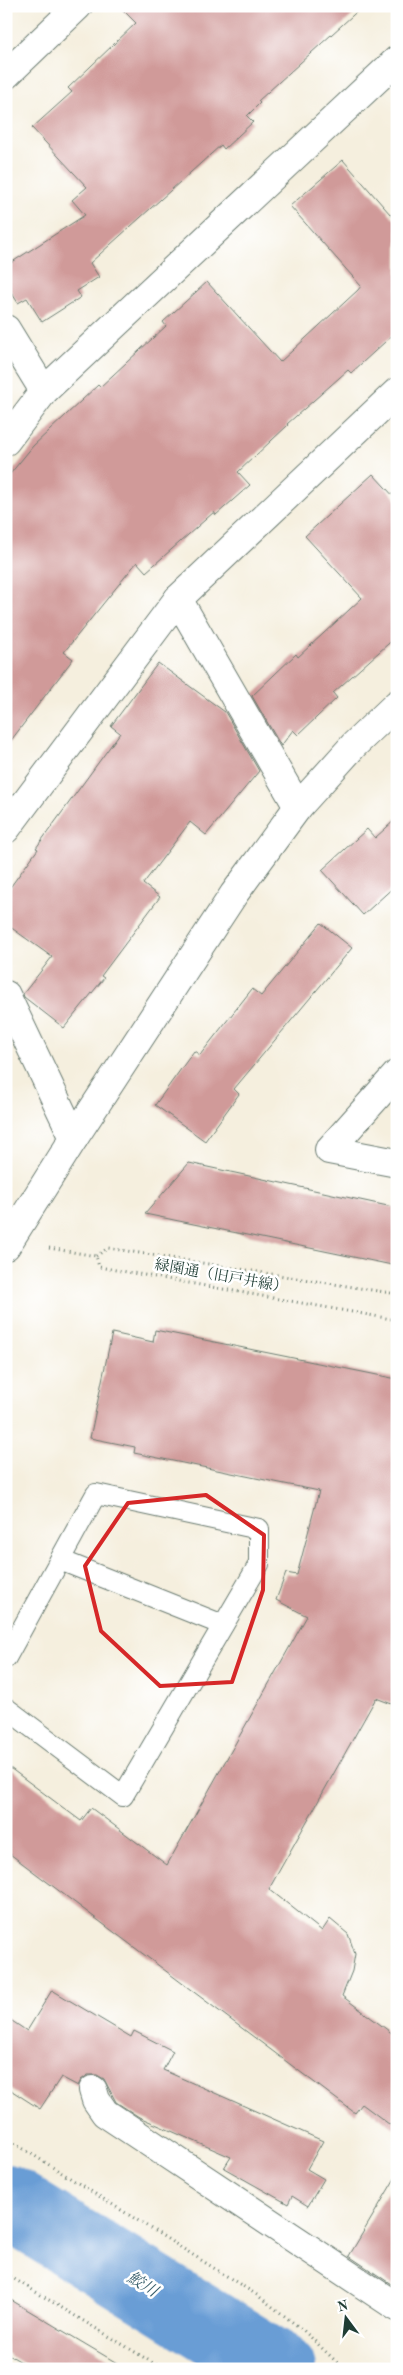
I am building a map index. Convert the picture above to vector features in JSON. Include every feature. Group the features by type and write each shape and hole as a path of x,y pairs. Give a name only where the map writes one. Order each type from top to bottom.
{"street":[{"path":"6,75 78,6"},
{"path":"6,440 44,391 397,60"},
{"path":"6,329 44,391"},
{"path":"6,830 178,598 397,392"},
{"path":"178,598 298,807"},
{"path":"6,1246 74,1138 234,894 298,807 354,744 397,704"},
{"path":"6,995 74,1138"},
{"path":"397,1074 329,1150 397,1163"},
{"path":"93,2090 96,2100 104,2113 397,2308"}],"lane":[{"path":"6,1658 96,1494 259,1530 259,1564 123,1796 6,1708"},
{"path":"60,1560 223,1626"}],"path":[{"name":"緑園通（旧戸井線）","path":"49,1248 96,1256 99,1267 397,1320"},
{"path":"96,1256 108,1248 397,1294"},
{"path":"6,2138 257,2295 304,2330 344,2369"},
{"path":"6,2274 163,2369"}],"highlighted area":[{"path":"206,1495 264,1535 263,1590 232,1682 160,1686 101,1631 85,1566 128,1503"}],"building":[{"path":"119,6 363,6 258,101 260,103 247,116 253,122 224,149 221,145 90,263 99,277 77,291 81,297 42,322 27,298 18,303 6,284 6,266 85,215 72,200 87,187 32,128 72,92 68,88 136,23"},
{"path":"343,160 397,222 397,331 351,373 348,370 287,424 238,472 250,485 216,515 214,512 146,572 137,562 64,652 73,659 6,747 6,479 33,446 98,385 100,387 166,326 163,322 207,282 280,362 358,290 361,286 290,206"},
{"path":"373,474 397,500 397,636 333,693 337,698 298,735 293,730 281,746 252,696 296,654 298,657 362,598 305,536"},
{"path":"158,663 225,712 259,771 206,835 190,822 143,884 160,897 101,976 104,978 64,1028 24,997 23,994 52,957 6,924 6,893 38,849 36,848 120,733 111,726"},
{"path":"397,818 397,884 363,915 322,870 367,829 375,838"},
{"path":"321,923 352,948 234,1089 239,1094 205,1141 155,1105 194,1051 200,1055 252,989 261,996"},
{"path":"189,1163 397,1208 397,1266 145,1214"},
{"path":"155,1330 397,1379 397,1706 376,1698 269,1889 322,1931 330,1919 348,1934 355,1954 352,1971 342,1996 397,2037 397,2130 362,2104 355,2113 6,1851 6,1765 81,1821 91,1808 167,1865 307,1616 276,1600 286,1573 297,1575 319,1491 134,1453 135,1447 90,1438 112,1333 153,1342"},
{"path":"52,1990 131,2037 134,2031 173,2051 163,2070 323,2141 307,2169 324,2179 308,2206 292,2196 288,2204 224,2168 231,2157 139,2117 116,2102 104,2079 97,2075 88,2075 81,2080 78,2086 61,2077 40,2109 6,2087 6,2017 27,2031"},
{"path":"397,2175 397,2288 349,2256"},
{"path":"6,2297 127,2369 33,2369 6,2353"}],"waterway":[{"name":"鮫川","path":"6,2201 279,2369"}]}
